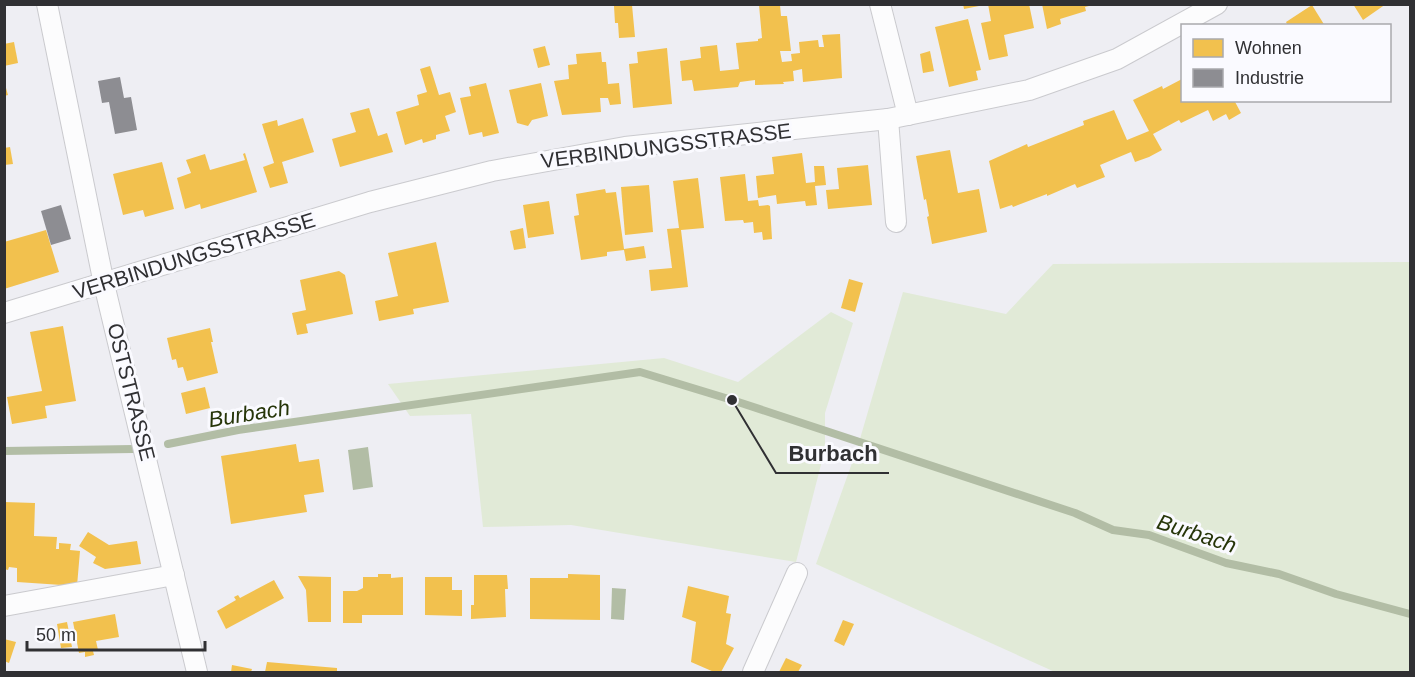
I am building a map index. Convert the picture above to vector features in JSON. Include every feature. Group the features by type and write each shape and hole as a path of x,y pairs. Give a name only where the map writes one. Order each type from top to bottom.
{"street":[{"name":"OSTSTRASSE","path":"47,4 104,284 197,672"},
{"path":"880,4 908,115"},
{"name":"VERBINDUNGSSTRASSE","path":"4,313 370,202 492,171 625,147 888,119 1029,90 1117,59 1217,4"},
{"path":"888,119 896,222"},
{"path":"753,672 797,573"},
{"path":"4,606 174,575"}],"shaded area":[{"path":"1410,262 1410,672 1055,672 816,564 857,449 903,292 1006,314 1053,264"},
{"path":"831,312 853,323 825,413 825,449 796,562 571,525 483,527 471,414 410,416 388,384 664,358 738,382"},
{"path":"368,447 373,487 353,490 348,450"},
{"path":"612,588 626,589 624,620 611,619"}],"building: Wohnen":[{"path":"963,4 979,4 979,6 964,9"},
{"path":"988,4 1029,4 1034,28 1004,35 1008,56 989,60 981,23 991,21"},
{"path":"1042,4 1093,5 1085,7 1086,11 1060,19 1061,24 1047,29"},
{"path":"1353,4 1386,4 1363,20"},
{"path":"632,5 635,37 619,38 614,6"},
{"path":"759,5 780,5 781,16 787,16 791,51 780,51 782,62 792,61 791,54 800,53 799,42 818,40 819,47 824,47 822,35 840,34 842,78 803,82 802,69 793,71 794,81 783,82 784,84 755,85 755,80 740,82 738,87 694,91 692,80 682,81 680,61 701,58 700,47 717,45 720,71 739,69 736,43 758,41 762,38"},
{"path":"1312,5 1324,24 1287,24 1286,22"},
{"path":"968,19 981,70 976,71 978,80 949,87 935,27"},
{"path":"14,42 18,63 4,66 4,44"},
{"path":"545,46 550,65 538,68 533,49"},
{"path":"667,48 672,104 633,108 629,64 638,63 637,52"},
{"path":"930,51 934,71 923,73 920,54"},
{"path":"601,52 602,62 606,62 608,84 619,83 621,104 610,105 608,98 600,98 601,112 562,115 554,81 569,79 568,65 577,64 576,54"},
{"path":"430,66 439,95 450,92 456,112 445,116 450,131 436,135 436,139 423,143 422,139 405,145 396,112 419,105 417,95 427,92 420,69"},
{"path":"1181,80 1181,102 1235,102 1241,113 1229,120 1226,114 1213,121 1208,110 1181,123 1179,120 1153,134 1162,150 1149,157 1135,162 1131,152 1100,165 1105,177 1077,188 1075,184 1047,196 1047,194 1013,207 1012,205 1000,209 989,161 1027,144 1028,147 1084,125 1083,121 1114,110 1127,140 1149,131 1133,100 1162,86 1163,89"},
{"path":"4,81 8,95 4,96"},
{"path":"486,83 499,133 483,137 482,132 469,135 460,98 471,96 469,87"},
{"path":"541,83 548,116 532,120 528,126 517,123 509,90"},
{"path":"369,108 378,136 387,133 393,152 340,167 332,139 356,132 350,113"},
{"path":"303,118 314,152 282,162 288,183 270,188 263,167 274,163 262,124 277,120 278,126"},
{"path":"10,147 13,164 4,165 4,148"},
{"path":"950,150 958,193 979,189 987,232 932,244 926,199 924,200 916,156"},
{"path":"245,153 257,192 201,209 200,204 185,209 177,178 191,173 186,160 205,154 210,170 245,160 243,154"},
{"path":"802,153 806,183 815,182 814,166 824,166 826,185 815,186 817,205 806,206 805,201 777,204 776,195 758,198 756,176 774,174 772,157"},
{"path":"162,162 174,209 145,217 143,210 123,215 113,174"},
{"path":"868,165 872,205 828,209 826,190 839,189 837,168"},
{"path":"745,174 748,201 758,200 759,206 770,206 772,239 763,240 762,232 754,233 753,222 725,221 720,177"},
{"path":"698,178 704,228 681,230 688,287 651,291 649,270 672,268 667,229 679,228 673,181"},
{"path":"649,185 653,232 625,235 621,187"},
{"path":"605,189 606,193 616,192 624,249 644,246 646,258 626,261 624,250 607,252 607,256 581,260 574,216 579,215 576,194"},
{"path":"549,201 554,234 528,238 523,205"},
{"path":"523,228 526,248 514,250 510,231"},
{"path":"46,230 59,272 4,289 4,242"},
{"path":"436,242 449,302 413,309 414,314 379,321 375,301 398,296 388,253"},
{"path":"339,271 345,275 353,314 306,324 308,333 297,335 292,313 306,310 300,280"},
{"path":"849,279 863,283 855,312 841,308"},
{"path":"63,326 76,401 45,406 47,418 12,424 7,397 42,391 30,332"},
{"path":"210,328 218,373 187,381 183,367 178,368 176,359 172,360 167,338"},
{"path":"205,387 210,408 186,414 181,393"},
{"path":"296,444 299,462 319,459 324,492 304,495 307,512 231,524 221,456"},
{"path":"4,502 35,503 34,536 57,537 56,549 59,549 59,543 71,544 70,550 80,551 77,586 17,582 17,568 4,569"},
{"path":"88,532 109,545 137,541 141,564 105,569 93,563 96,557 79,546"},
{"path":"378,574 391,574 391,578 403,577 403,615 362,615 362,623 343,623 343,591 357,591 363,588 363,577 378,577"},
{"path":"568,574 600,575 600,620 530,619 530,578 568,578"},
{"path":"474,575 507,575 506,617 471,619 471,605 474,605"},
{"path":"298,576 331,577 331,622 308,622 306,590"},
{"path":"425,577 452,577 452,590 462,590 462,616 425,615"},
{"path":"274,580 284,598 226,629 217,611 236,600 234,597 238,595 240,598"},
{"path":"688,586 729,596 726,613 731,614 726,644 734,648 721,672 714,672 691,662 696,622 682,617"},
{"path":"115,614 119,637 96,641 98,650 93,651 94,655 85,657 85,652 79,653 73,622"},
{"path":"843,620 854,624 844,646 834,641"},
{"path":"67,622 72,647 61,648 57,624"},
{"path":"4,639 16,642 9,663 4,661"},
{"path":"786,658 802,665 798,672 779,672"},
{"path":"267,662 337,668 337,672 265,672"},
{"path":"232,665 252,669 251,672 231,672"}],"building: Industrie":[{"path":"120,77 124,98 131,97 137,130 115,134 109,102 102,103 98,81"},
{"path":"61,205 71,239 51,245 41,211"}],"waterway":[{"name":"Burbach","path":"168,444 238,430 640,372 1075,513 1113,530 1149,535 1226,563 1279,574 1336,594 1410,614"},
{"name":"Burbach","path":"4,451 133,449"}],"place":[{"name":"Burbach","path":"732,400"}]}
